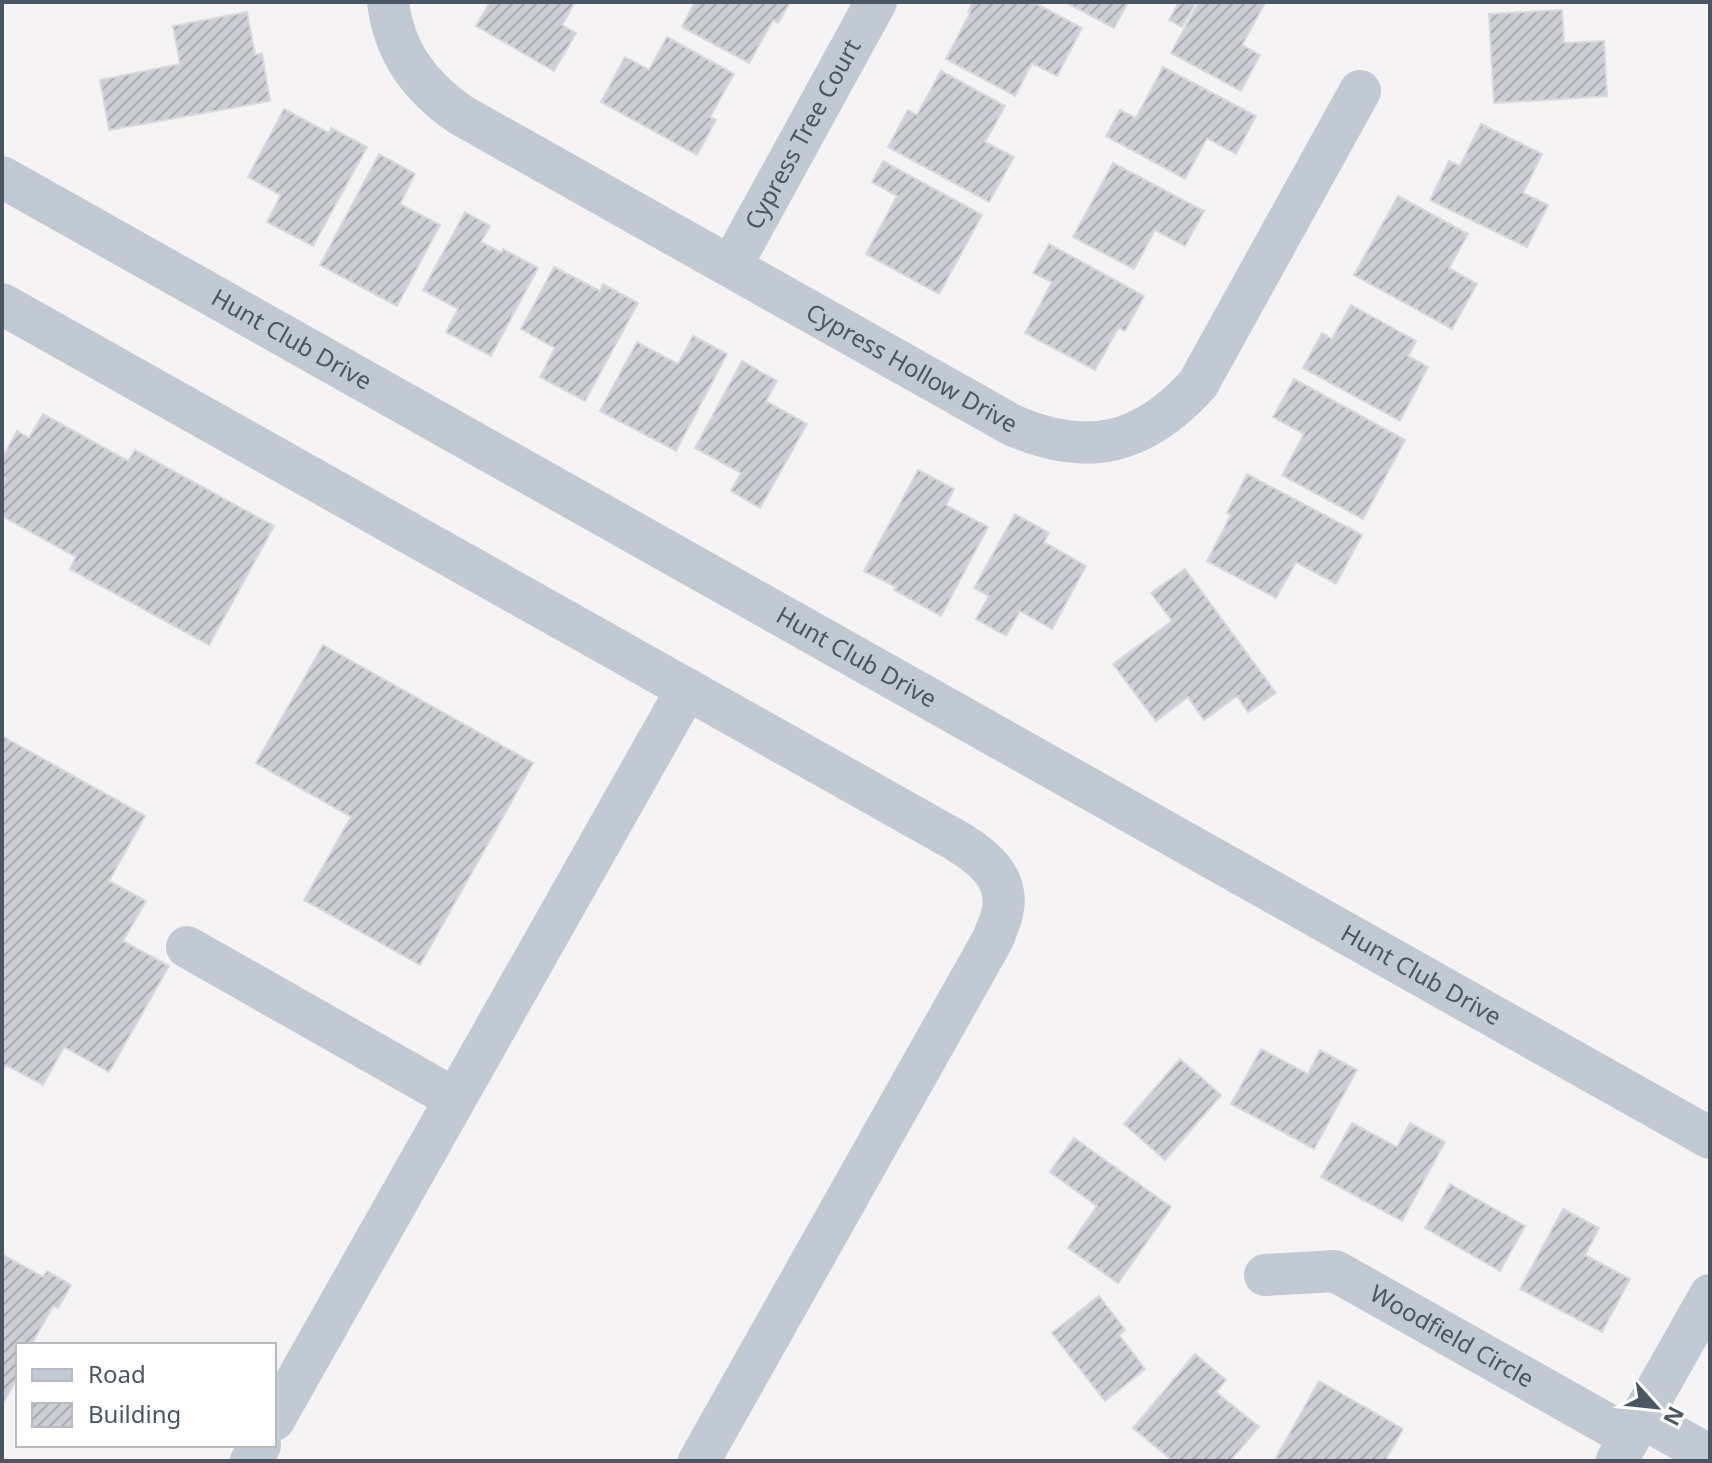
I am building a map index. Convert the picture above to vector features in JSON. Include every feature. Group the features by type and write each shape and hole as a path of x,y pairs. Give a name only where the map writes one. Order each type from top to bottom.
{"street":[{"name":"Cypress Hollow Drive","path":"388,2 393,29 408,64 423,84 461,115 1012,425 1059,441 1083,443 1116,439 1139,431 1162,419 1198,384 1360,91"},
{"name":"Cypress Tree Court","path":"731,266 876,2"},
{"name":"Hunt Club Drive","path":"2,177 1710,1138"},
{"path":"2,304 687,689 981,856 991,865 1003,896 1003,912 993,939 699,1461"},
{"path":"276,1416 687,689"},
{"path":"187,947 455,1099"},
{"name":"Woodfield Circle","path":"1265,1275 1335,1271 1629,1438 1710,1456"},
{"path":"1629,1438 1710,1295"}],"building":[{"path":"490,2 575,2 562,25 576,33 554,71 476,26"},
{"path":"695,2 790,2 778,23 773,20 749,63 682,27"},
{"path":"973,2 1033,2 1082,28 1057,76 1032,63 1015,96 946,59"},
{"path":"1065,2 1128,2 1114,28"},
{"path":"1179,2 1196,2 1182,27 1169,20"},
{"path":"1199,2 1265,3 1242,45 1260,55 1241,91 1171,53"},
{"path":"1562,10 1564,43 1604,41 1607,96 1494,103 1489,14"},
{"path":"247,12 255,55 262,53 270,101 109,130 100,80 180,64 173,26"},
{"path":"667,37 734,74 710,117 716,120 697,155 601,102 625,57 649,70"},
{"path":"1163,67 1256,116 1236,154 1207,138 1185,179 1106,136 1120,110 1136,118"},
{"path":"941,71 1005,106 985,142 1014,157 989,202 888,147 908,110 917,115"},
{"path":"284,109 329,133 331,128 367,147 313,246 267,222 281,195 248,177"},
{"path":"1481,124 1542,154 1523,193 1548,205 1527,247 1430,200 1449,161 1460,166"},
{"path":"379,154 415,174 400,204 440,225 397,306 320,265"},
{"path":"883,161 982,215 939,294 866,254 897,196 872,182"},
{"path":"1113,163 1204,211 1185,246 1155,230 1134,269 1073,237"},
{"path":"1398,196 1468,234 1449,268 1477,284 1452,329 1354,275"},
{"path":"465,212 490,226 481,242 502,253 503,249 538,268 491,356 446,332 458,309 423,290"},
{"path":"1049,244 1144,296 1125,331 1118,328 1095,370 1025,333 1052,282 1033,273"},
{"path":"554,267 600,291 603,284 638,303 585,401 540,377 555,348 521,329"},
{"path":"1351,305 1416,341 1408,356 1428,367 1400,421 1303,368 1322,333 1332,339"},
{"path":"693,336 727,354 676,451 600,411 637,342 678,364"},
{"path":"742,361 777,381 766,401 807,424 760,508 731,491 741,473 695,448"},
{"path":"1294,379 1405,440 1363,519 1282,475 1304,434 1273,417"},
{"path":"43,414 128,461 135,450 274,526 209,645 70,569 76,557 2,516 2,487 6,479 2,477 2,459 17,431 29,438"},
{"path":"918,470 954,489 946,505 988,527 941,616 864,571"},
{"path":"1247,474 1362,535 1336,584 1296,562 1276,598 1207,561 1231,515 1227,513"},
{"path":"1015,514 1049,533 1044,542 1086,566 1052,629 1020,611 1006,636 976,619 989,596 974,588"},
{"path":"1185,569 1276,693 1248,712 1237,696 1204,720 1188,697 1156,721 1113,664 1172,621 1151,593"},
{"path":"323,645 533,763 420,965 304,900 351,817 256,763"},
{"path":"2,736 145,816 109,881 146,901 123,941 169,966 109,1072 64,1047 43,1085 6,1065 2,1071"},
{"path":"1261,1049 1308,1074 1320,1050 1357,1070 1314,1149 1231,1104"},
{"path":"1180,1059 1221,1095 1165,1160 1124,1124"},
{"path":"1352,1123 1397,1147 1410,1123 1445,1142 1402,1221 1321,1177"},
{"path":"1074,1138 1171,1207 1118,1283 1068,1248 1097,1206 1050,1172"},
{"path":"1450,1184 1525,1226 1500,1271 1425,1228"},
{"path":"1563,1209 1599,1228 1585,1255 1630,1279 1602,1332 1520,1289"},
{"path":"2,1254 43,1277 47,1271 71,1285 58,1308 53,1306 32,1343 16,1343 16,1380 2,1405"},
{"path":"1099,1296 1125,1330 1119,1335 1145,1369 1105,1401 1052,1333"},
{"path":"1195,1354 1226,1380 1216,1392 1259,1427 1230,1461 1173,1461 1133,1428"},
{"path":"1319,1381 1403,1429 1385,1461 1282,1461 1276,1458"}]}
